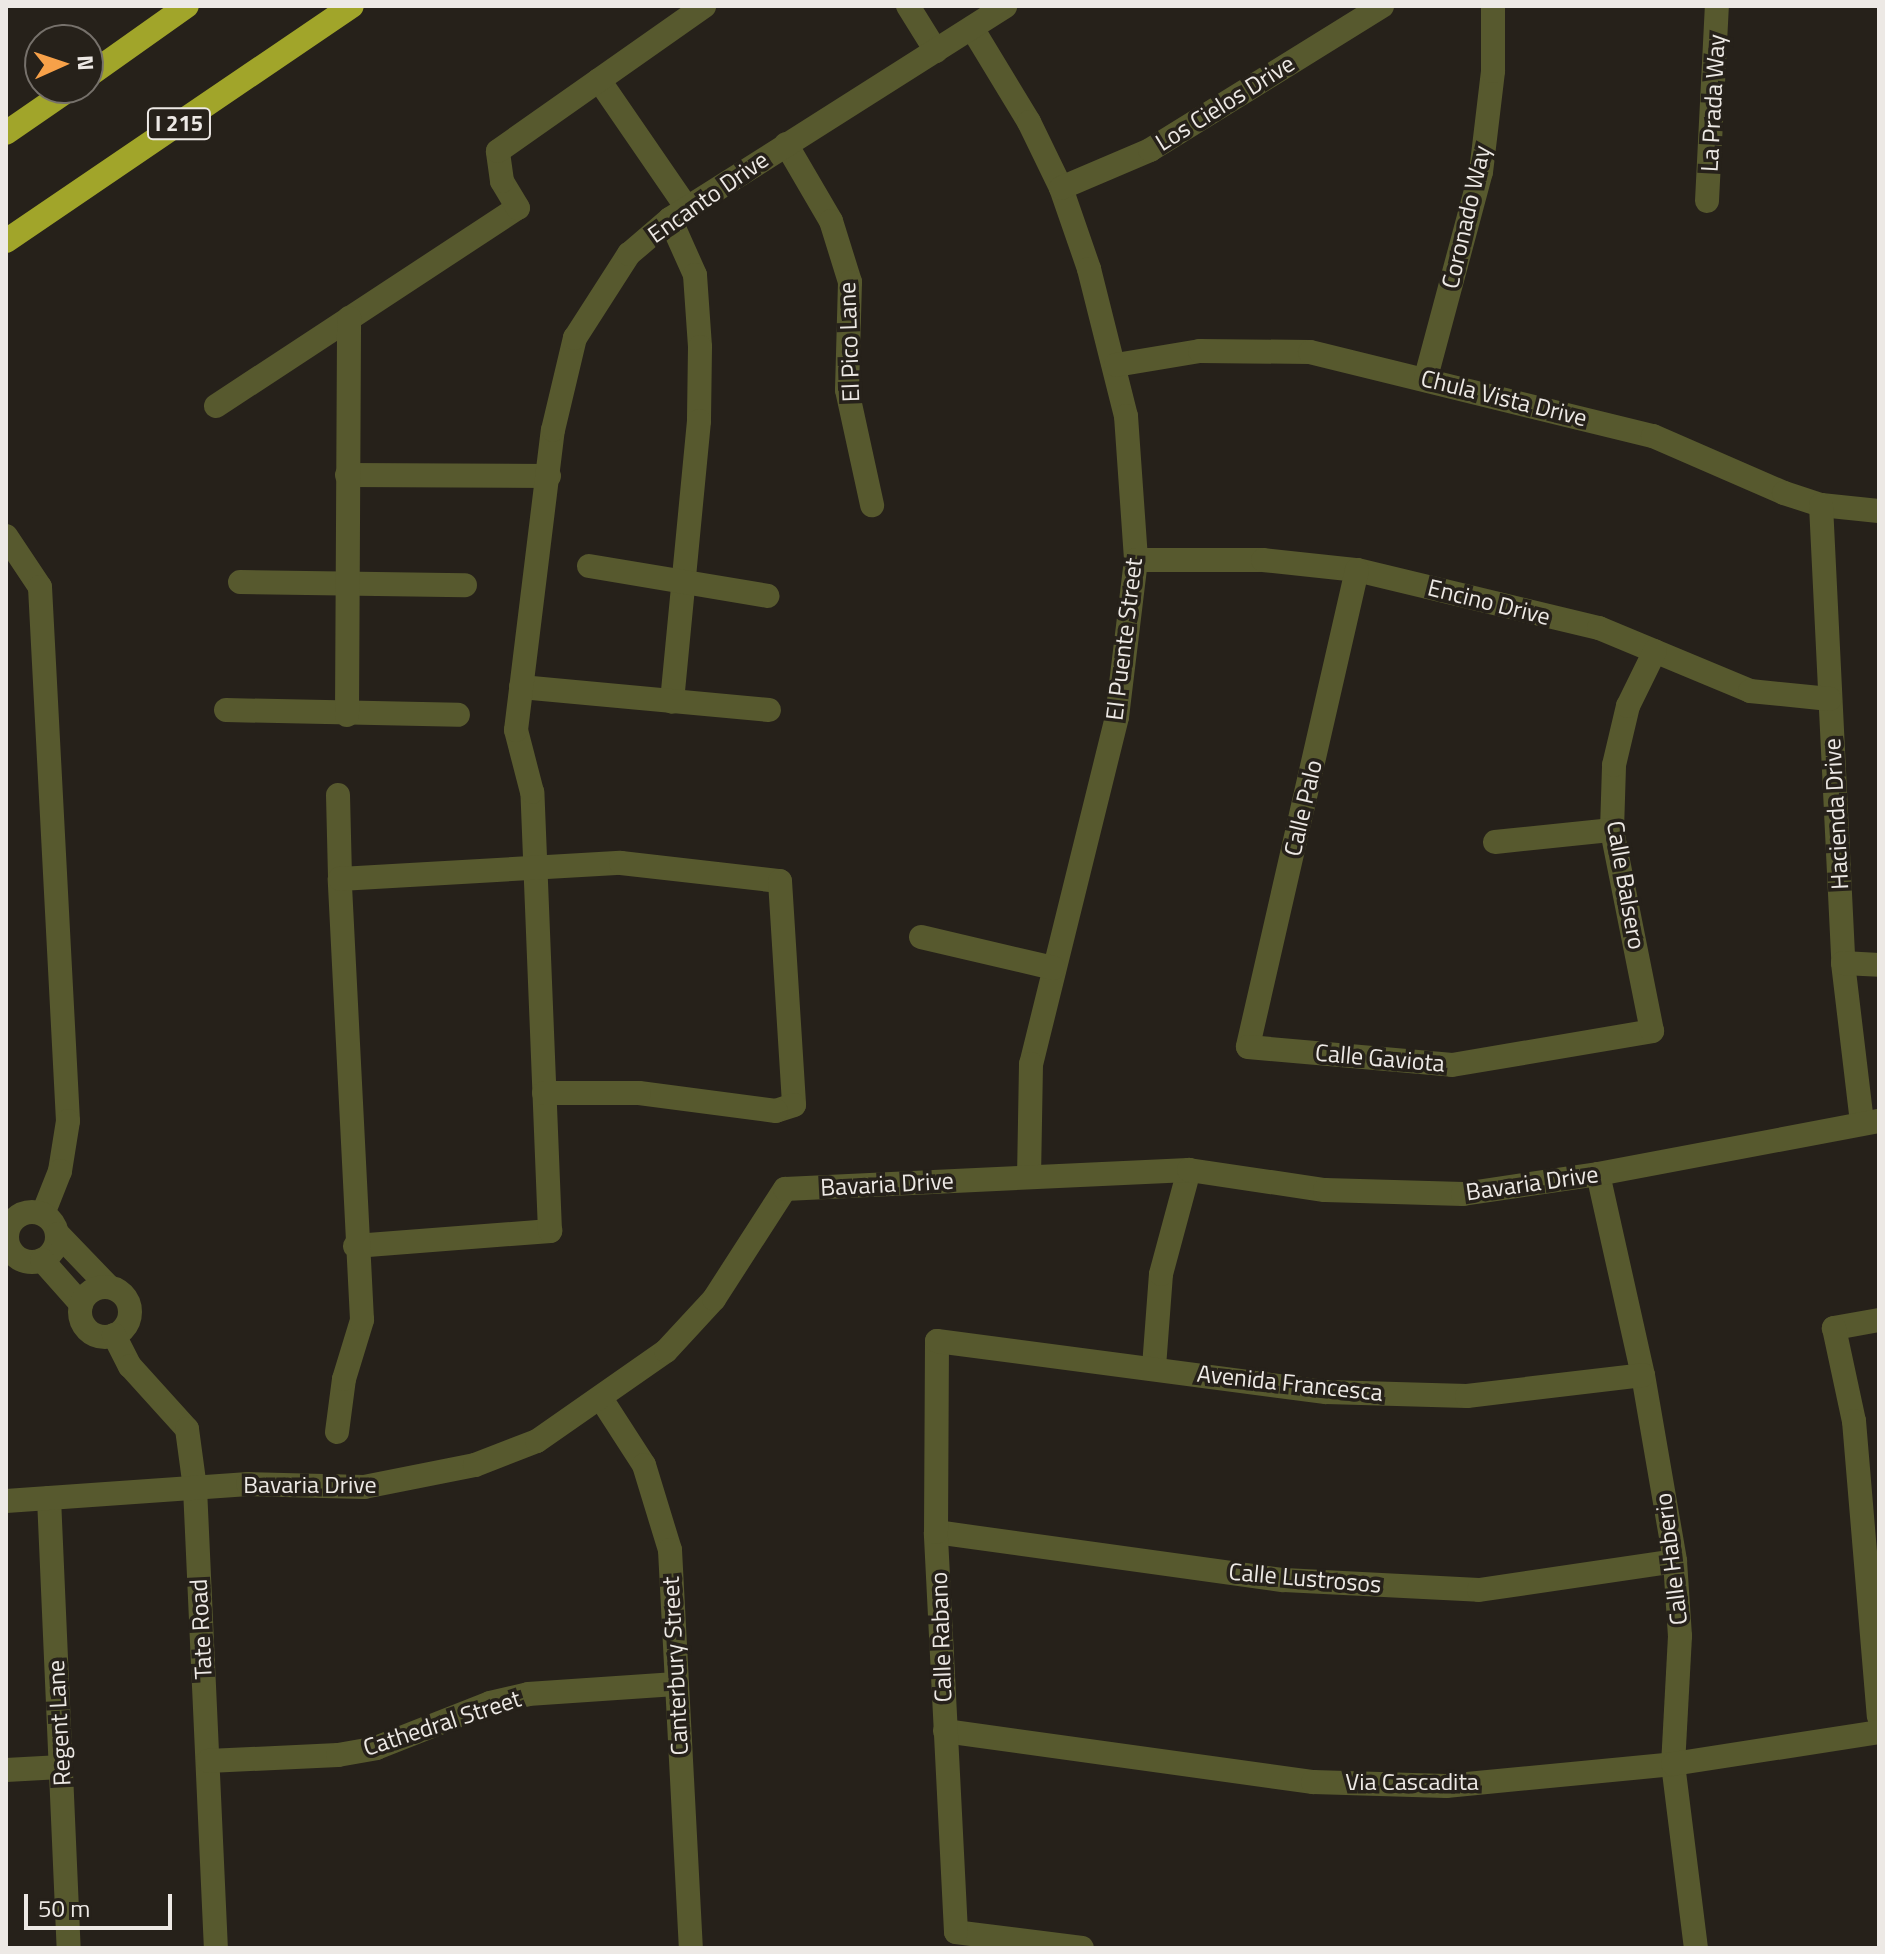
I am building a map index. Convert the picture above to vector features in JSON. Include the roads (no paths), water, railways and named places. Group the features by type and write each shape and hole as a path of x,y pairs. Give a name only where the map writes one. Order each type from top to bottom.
{"highway":[{"path":"104,65 187,6"},
{"name":"I 215","path":"6,241 352,6"},
{"path":"6,133 48,104"}],"street":[{"path":"216,406 518,208 502,181 498,151 704,6"},
{"path":"908,6 936,51"},
{"name":"Los Cielos Drive","path":"1061,188 1150,150 1382,6"},
{"name":"Coronado Way","path":"1426,377 1481,172 1493,71 1493,6"},
{"name":"La Prada Way","path":"1707,201 1717,6"},
{"name":"Encanto Drive","path":"537,866 532,792 516,730 560,387 575,338 629,254 678,213 936,51 988,14"},
{"name":"El Puente Street","path":"988,14 1029,122 1061,188 1116,365 1126,416 1136,560 1117,717 1031,1064 1029,1177"},
{"path":"599,80 678,213 695,275 700,347 699,421 672,702"},
{"name":"El Pico Lane","path":"786,144 831,221 850,282 847,390 872,505"},
{"path":"347,715 349,318"},
{"name":"Chula Vista Drive","path":"1116,365 1200,351 1260,349 1310,352 1426,377 1653,436 1821,505 1879,511"},
{"path":"347,475 549,476"},
{"name":"Hacienda Drive","path":"1821,505 1843,963 1870,1122"},
{"path":"6,536 40,587 42,619 68,1121 60,1171 43,1214"},
{"name":"Encino Drive","path":"1136,560 1263,560 1357,570 1599,628 1750,691 1830,699"},
{"path":"589,566 768,596"},
{"name":"Calle Palo","path":"1248,1047 1357,570"},
{"path":"240,582 465,585"},
{"name":"Calle Balsero","path":"1652,1031 1612,830 1614,765 1628,706 1655,651"},
{"path":"521,687 769,710"},
{"path":"226,710 458,715"},
{"path":"337,1432 344,1379 362,1320 355,1246 338,795"},
{"path":"1495,842 1612,830"},
{"path":"340,879 621,863 780,881 794,1105 776,1111 639,1093 544,1093"},
{"path":"355,1246 550,1231 537,866"},
{"path":"921,937 1053,968"},
{"path":"1843,963 1879,965"},
{"name":"Calle Gaviota","path":"1248,1047 1452,1065 1652,1031"},
{"name":"Bavaria Drive","path":"6,1501 248,1484 305,1490 416,1481 537,1441 602,1400 666,1351 714,1299 785,1189 1189,1170 1325,1190 1463,1194 1598,1174 1870,1122"},
{"path":"1154,1367 1161,1274 1189,1170"},
{"name":"Calle Haberio","path":"1598,1174 1643,1375 1675,1561 1680,1636 1673,1764 1696,1948"},
{"path":"81,1304 22,1261 8,1245 12,1222 26,1212 43,1214 108,1286 123,1294 130,1309 127,1325 114,1335 91,1333 81,1320 81,1304 91,1291 108,1286"},
{"path":"22,1261 54,1250 58,1234"},
{"path":"1879,1320 1834,1328 1854,1421 1870,1525 1879,1716"},
{"name":"Tate Road","path":"114,1335 130,1366 187,1429 195,1488 216,1948"},
{"name":"Avenida Francesca","path":"937,1341 1154,1367 1326,1392 1467,1396 1643,1375"},
{"name":"Calle Rabano","path":"937,1341 936,1532 956,1932 1082,1948"},
{"name":"Canterbury Street","path":"602,1400 644,1465 660,1507 670,1550 691,1948"},
{"name":"Regent Lane","path":"49,1498 69,1948"},
{"name":"Calle Lustrosos","path":"936,1532 1284,1580 1479,1590 1675,1561"},
{"name":"Cathedral Street","path":"208,1761 338,1755 376,1748 490,1703 528,1694 676,1684"},
{"name":"Via Cascadita","path":"945,1731 1313,1782 1446,1786 1673,1764 1879,1732"},
{"path":"6,1770 61,1767"}]}
